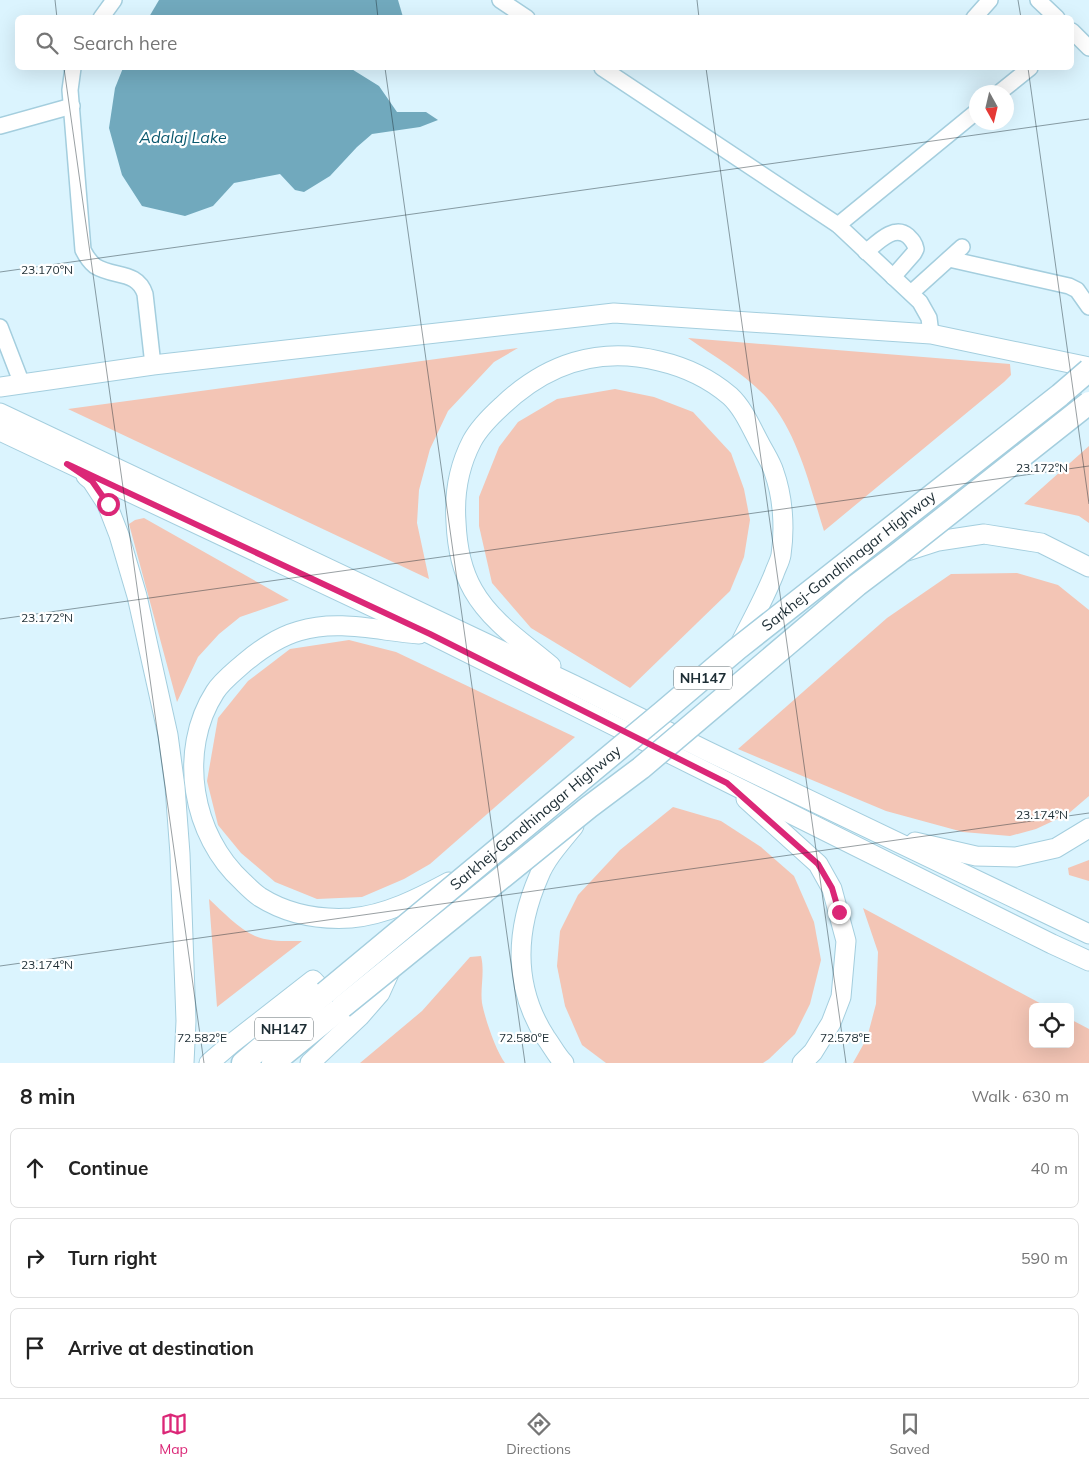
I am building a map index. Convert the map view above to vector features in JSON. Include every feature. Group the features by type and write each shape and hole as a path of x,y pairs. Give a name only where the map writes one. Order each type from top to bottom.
{"highway":[{"name":"Sarkhej-Gandhinagar Highway","path":"243,1063 737,649 1060,395 1089,369"},
{"name":"Sarkhej-Gandhinagar Highway","path":"273,1063 588,807 642,768 857,585 1089,403"}],"main road":[{"path":"0,387 153,366 614,313 931,334 1089,369"},
{"path":"574,685 499,623 474,591 460,560 456,536 455,502 460,469 472,440 489,418 516,392 544,375 573,362 607,355 638,356 675,365 702,376 731,397 749,422 774,472 783,513 781,556 766,595 737,649"},
{"path":"0,427 67,464 430,634 1089,961"},
{"path":"0,427 574,685 1089,934"},
{"path":"67,464 92,481 108,504 120,535 137,596 168,735 175,787 180,854 186,1021 184,1063"},
{"path":"898,554 938,541 984,534 1041,542 1089,567"},
{"path":"430,634 390,632 341,625 321,626 300,631 277,640 256,653 216,691 199,725 194,754 195,782 199,809 208,837 221,858 238,878 259,896 280,907 295,912 324,918 351,918 370,915 401,905 469,872"},
{"path":"727,783 818,864 832,888 839,912 846,941 841,997 831,1023 813,1052 802,1063"},
{"path":"564,1063 539,1026 528,1001 522,976 521,939 527,910 539,875 588,807"},
{"path":"882,835 976,856 1016,857 1056,848 1089,828"},
{"path":"310,1063 360,1016 380,993 391,969"},
{"path":"209,1063 230,1044 313,980 325,993"}],"street":[{"path":"103,15 114,0"},
{"path":"500,0 522,15"},
{"path":"977,15 990,0"},
{"path":"1038,0 1054,15"},
{"path":"1074,34 1089,48"},
{"path":"73,70 70,90 83,250 88,259 96,266 106,271 136,279 142,285 145,294 153,366"},
{"path":"605,70 838,225 926,309 931,334"},
{"path":"1008,85 1025,70"},
{"path":"0,126 72,106"},
{"path":"838,225 969,118"},
{"path":"866,252 893,232 904,233 912,240 916,249 914,253 893,277"},
{"path":"911,293 962,247"},
{"path":"949,259 1069,286 1077,290 1089,307"},
{"path":"0,327 22,384"}],"shaded area":[{"path":"688,338 1010,364 1011,375 824,531 802,461 778,412 767,398 749,381"},
{"path":"518,348 494,362 448,411 430,449 419,490 417,523 429,579 68,409"},
{"path":"615,389 654,397 693,412 731,453 744,489 750,520 744,557 730,591 630,688 531,628 492,583 479,526 479,497 499,447 518,422 557,399"},
{"path":"1089,446 1089,523 1079,516 1024,504"},
{"path":"144,518 289,600 240,617 219,634 198,657 177,702 129,524"},
{"path":"1017,573 1058,585 1089,610 1089,796 1068,814 1036,829 1010,836 963,832 886,811 738,749 887,618 951,574"},
{"path":"349,640 396,652 575,737 430,864 404,879 362,897 317,899 275,882 241,853 218,825 207,781 218,718 248,681 290,649"},
{"path":"673,807 721,821 761,847 794,876 814,922 821,960 810,1004 795,1034 763,1063 606,1063 582,1045 565,1006 557,966 560,931 578,895 620,850"},
{"path":"1089,860 1089,881 1069,875 1068,868"},
{"path":"209,899 237,924 255,936 272,940 302,941 217,1007"},
{"path":"863,908 1040,1003 1029,1003 1029,1048 1074,1048 1074,1021 1089,1029 1089,1063 853,1063 867,1038 876,1004 878,952"},
{"path":"481,956 483,968 483,1010 495,1043 505,1063 360,1063 422,1011 470,957"}],"water":[{"path":"159,0 398,0 402,15 150,15"},
{"name":"Adalaj Lake","path":"122,70 353,70 379,86 397,112 426,112 438,120 420,127 372,134 330,176 304,192 295,190 280,174 234,183 213,206 185,216 142,206 122,175 109,128 115,88"}],"route":[{"path":"108,504 92,481 67,464 430,634 727,783 818,864 832,888 839,912"}]}
